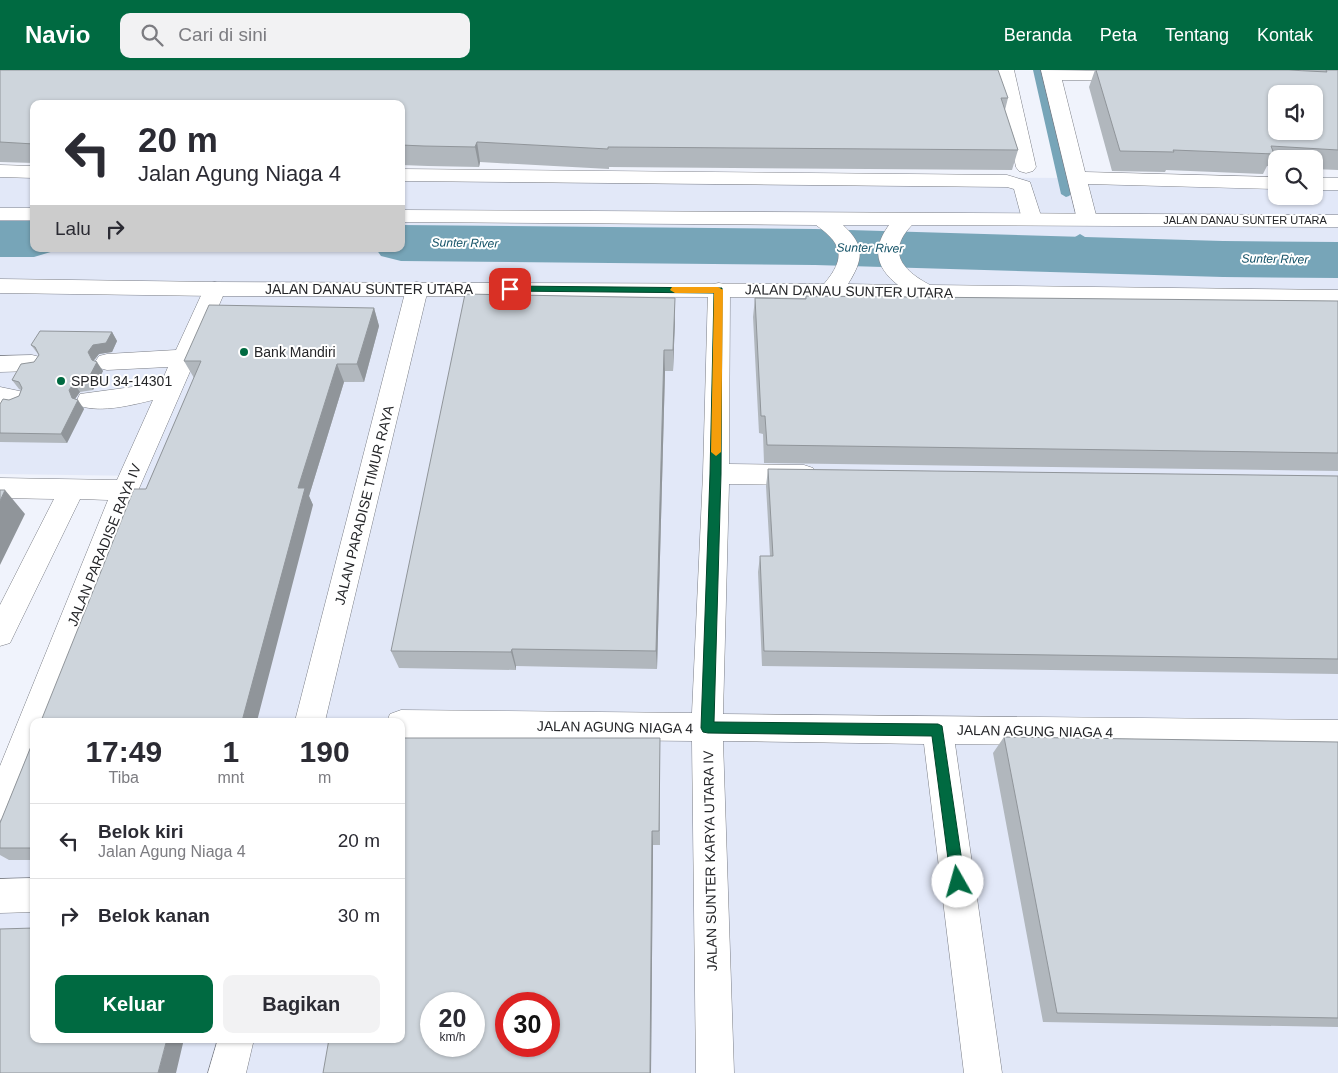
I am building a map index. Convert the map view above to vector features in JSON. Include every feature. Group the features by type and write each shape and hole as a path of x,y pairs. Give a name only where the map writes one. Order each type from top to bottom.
{"street":[{"path":"1086,220 1050,72 1146,77"},
{"path":"949,75 1006,73 1026,167"},
{"path":"0,171 30,172"},
{"path":"405,175 1007,181 1023,186 1032,219"},
{"path":"1077,178 1268,183"},
{"path":"1323,184 1338,184"},
{"path":"0,214 30,214"},
{"name":"JALAN DANAU SUNTER UTARA","path":"405,216 1338,221"},
{"path":"821,218 840,233 849,247 848,270 830,291"},
{"path":"906,218 890,234 886,247 890,262 898,274 912,286 925,292"},
{"name":"JALAN DANAU SUNTER UTARA","path":"0,286 1338,296"},
{"name":"JALAN PARADISE TIMUR RAYA","path":"311,718 417,288"},
{"name":"JALAN PARADISE RAYA IV","path":"35,718 125,490 169,388 215,289"},
{"name":"JALAN SUNTER KARYA UTARA IV","path":"715,1073 708,728 716,474 718,290"},
{"path":"107,362 183,358"},
{"path":"0,364 32,363"},
{"path":"89,400 132,396 169,388"},
{"path":"716,474 824,476"},
{"path":"0,488 125,490"},
{"path":"0,634 72,490"},
{"name":"JALAN AGUNG NIAGA 4","path":"405,724 1338,734"},
{"name":"JALAN PARADISE RAYA IV","path":"0,805 30,729"},
{"path":"938,730 983,1073"},
{"path":"0,896 30,895"},
{"path":"227,1073 235,1043"}],"shaded area":[{"path":"0,172 30,172 30,252 405,252 405,174 1077,178 1268,183 1268,205 1323,205 1323,184 1338,184 1338,1073 0,1073 0,815 30,744 30,1043 405,1043 405,718 40,718 142,476 0,474"}],"building":[{"path":"0,70 998,70 1008,98 1001,98 1018,150 608,147 608,149 477,142 475,147 405,145 405,100 30,100 30,144 0,142"},
{"path":"1096,70 1289,70 1327,72 1326,70 1338,70 1338,150 1271,146 1272,150 1268,150 1268,154 1173,150 1174,152 1120,151"},
{"path":"465,294 675,298 673,350 664,350 656,651 512,649 511,652 391,651"},
{"path":"806,296 1338,301 1338,453 767,445 765,416 761,416 755,298 806,299"},
{"path":"209,305 374,308 357,364 337,364 298,488 305,488 243,718 42,718 134,489 146,489 201,361 184,361"},
{"name":"SPBU 34-14301","path":"40,331 112,332 106,343 93,345 88,352 92,360 97,362 87,381 74,383 69,390 72,398 78,400 61,434 0,433 0,404 3,399 9,400 19,396 22,388 19,382 12,380 21,364 34,362 39,355 35,347 31,345"},
{"path":"768,469 1338,476 1338,659 764,651 760,556 773,556"},
{"path":"0,490 5,490 0,501"},
{"path":"1004,737 1338,742 1338,1018 1057,1013"},
{"path":"405,738 660,738 659,831 652,831 650,1073 323,1073 328,1043 405,1043"},
{"path":"30,749 30,848 0,848 0,823"},
{"path":"30,928 30,1043 166,1043 158,1073 0,1073 0,929"}],"waterway":[{"path":"1037,70 1066,194"},
{"path":"1080,237 1087,255"},
{"name":"Sunter River","path":"0,239 30,239"},
{"name":"Sunter River","path":"405,243 815,247 1223,259 1338,260"}],"slow traffic":[{"path":"675,290 718,290 716,452"}],"place":[{"name":"Bank Mandiri","path":"244,352"},
{"name":"SPBU 34-14301","path":"61,381"}],"route":[{"path":"510,289 718,290 716,474 708,728 938,730 958,882"}]}
